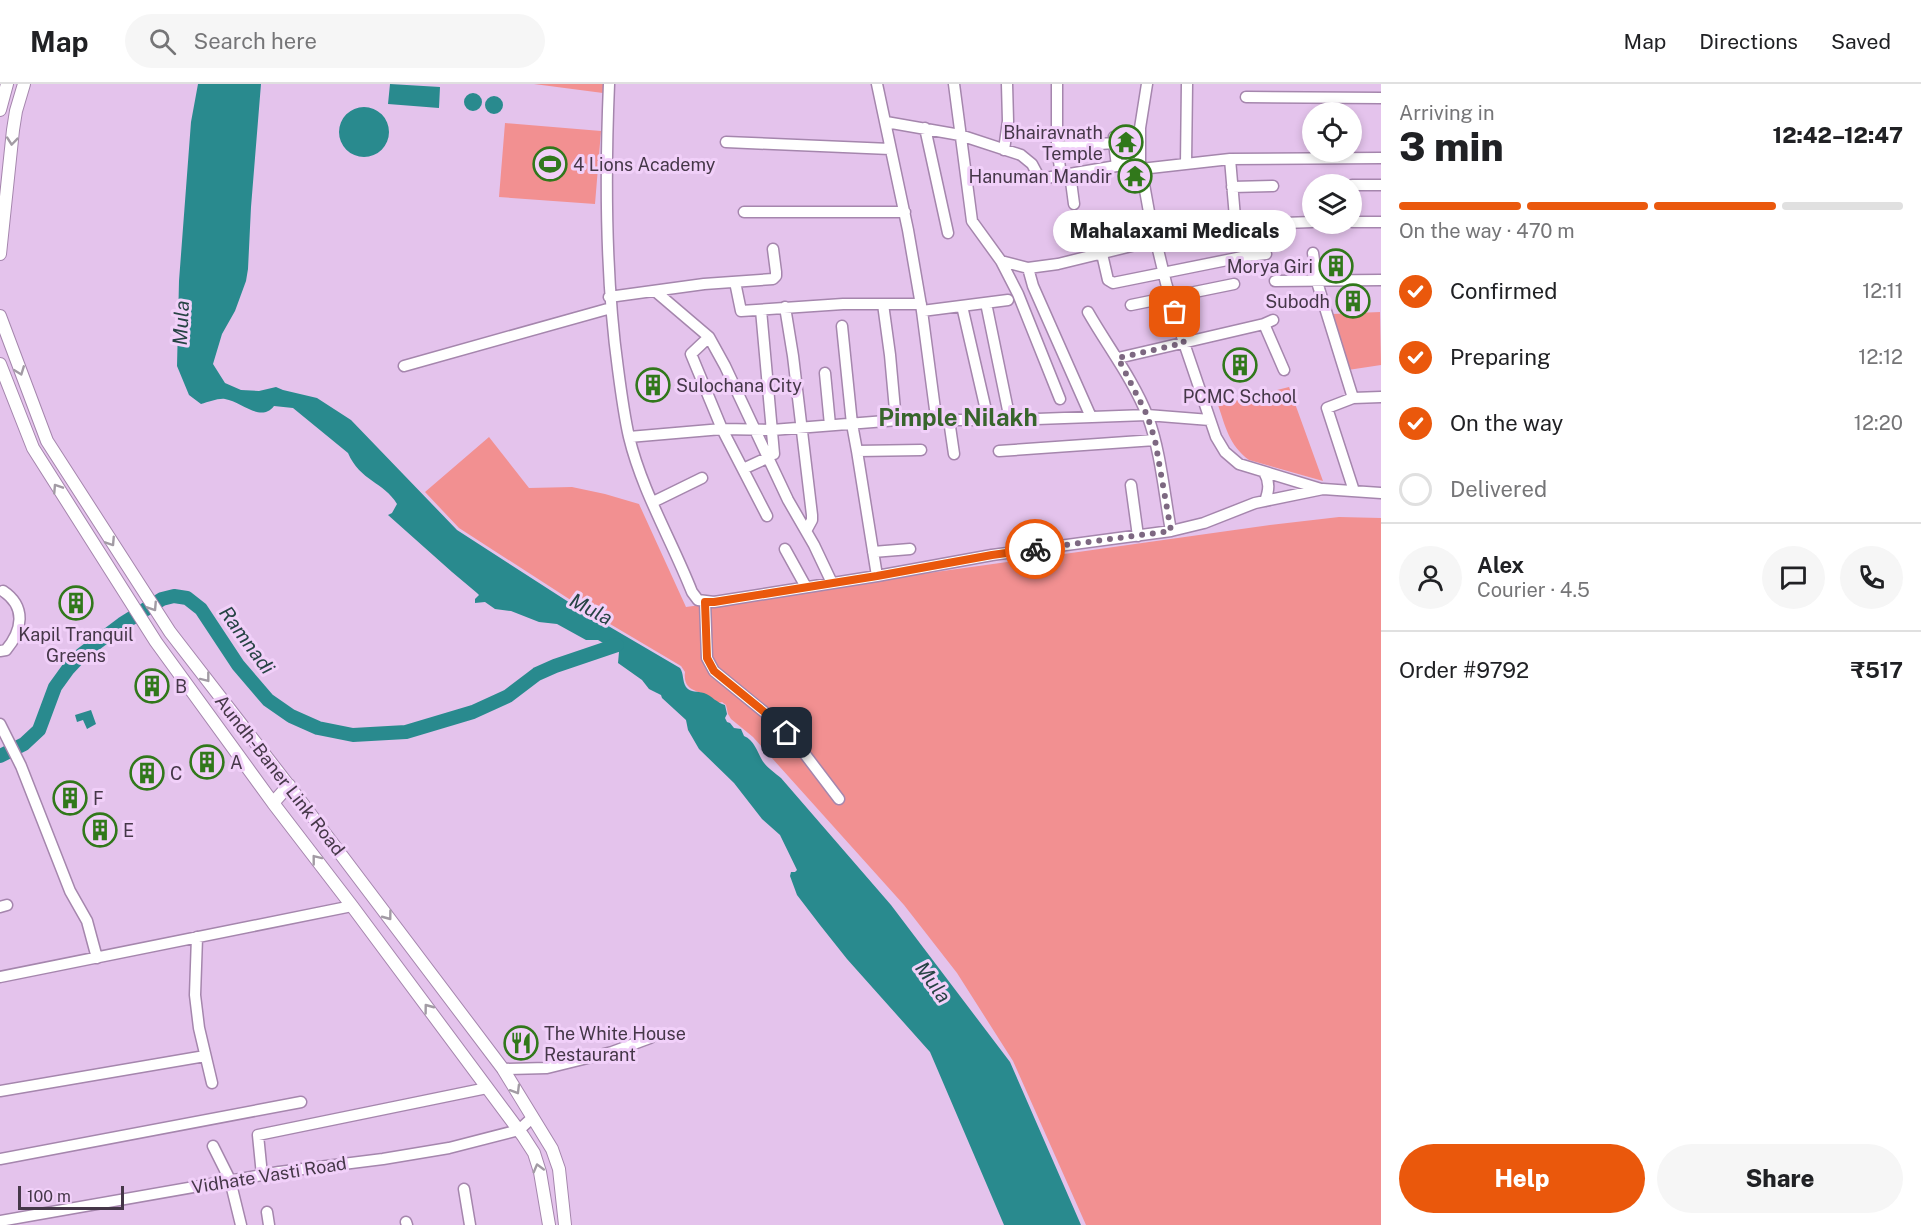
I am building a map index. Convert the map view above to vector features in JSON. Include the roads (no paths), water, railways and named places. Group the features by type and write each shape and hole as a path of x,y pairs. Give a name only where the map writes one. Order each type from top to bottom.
{"main road":[{"path":"0,255 13,130 24,84"},
{"path":"0,110 4,90"},
{"name":"Aundh-Baner Link Road","path":"0,316 47,441 170,632 289,785 502,1069 552,1149 559,1169 565,1225"},
{"name":"Aundh-Baner Link Road","path":"0,364 33,448 156,642 534,1153 540,1172 549,1225"},
{"path":"273,803 289,785"},
{"path":"352,906 367,888"}],"street":[{"path":"609,84 607,228 610,303 629,437 645,485 692,592 698,600 714,602 992,555 1171,531 1204,523 1265,501 1323,489"},
{"path":"877,84 878,104 885,122 921,307 936,417"},
{"path":"954,84 972,221 1001,261 1018,294 1060,399"},
{"path":"1004,150 1008,115 1007,84"},
{"path":"1057,84 1057,147 1074,204"},
{"path":"1147,84 1140,135 1140,166 1170,296 1216,437 1225,452 1239,464 1323,489 1381,493"},
{"path":"1185,164 1187,84"},
{"path":"1246,97 1381,99"},
{"path":"885,122 960,135 1021,155 1032,164 1040,179 1117,166 1185,164 1230,159 1381,158"},
{"path":"925,128 948,233"},
{"path":"1117,166 1114,137 1140,135"},
{"path":"726,142 890,149"},
{"path":"1057,147 1114,143"},
{"path":"1230,159 1236,229"},
{"path":"1362,185 1381,185"},
{"path":"1232,187 1273,186"},
{"path":"744,212 904,212"},
{"path":"1001,261 1028,268 1058,264 1156,240 1302,222"},
{"path":"1362,222 1381,222"},
{"path":"404,366 655,291 775,278 773,249"},
{"path":"1313,253 1317,282 1353,398"},
{"path":"1102,254 1110,282 1266,254"},
{"path":"1028,268 1033,286 1091,417"},
{"path":"1275,281 1381,280"},
{"path":"735,282 741,311 843,304 962,306 1008,300"},
{"path":"1131,305 1234,284"},
{"path":"655,291 709,337 725,366 753,429 771,456 788,500 832,583"},
{"path":"986,303 1010,420"},
{"path":"883,304 896,421"},
{"path":"962,306 988,419"},
{"path":"785,307 812,515 806,531"},
{"path":"761,310 772,430 771,456"},
{"path":"1088,312 1118,358 1147,415 1155,440 1171,531"},
{"path":"1118,358 1268,322 1284,369"},
{"path":"842,326 852,424 877,576"},
{"path":"709,337 691,354 722,429 767,516"},
{"path":"825,373 830,425"},
{"path":"1354,491 1327,408 1353,398 1381,397"},
{"path":"629,437 722,429 772,430 936,417 949,420 1010,420 1147,415 1210,420"},
{"path":"949,420 954,454"},
{"path":"999,451 1155,440"},
{"path":"858,450 921,450"},
{"path":"743,469 771,456"},
{"path":"1264,472 1269,486 1265,501"},
{"path":"653,502 702,478"},
{"path":"1131,485 1138,536"},
{"path":"785,549 806,587"},
{"path":"873,552 910,549"},
{"path":"0,651 6,650 19,631 20,618 14,602 3,591"},
{"path":"705,602 707,658 710,666 779,724 839,799"},
{"path":"0,724 21,766 70,891 87,921 97,957"},
{"path":"0,977 352,906"},
{"path":"197,937 195,995 199,1028 212,1083"},
{"path":"502,1069 547,1068 612,1052 650,1038"},
{"path":"0,1091 205,1056"},
{"path":"262,1175 258,1135 487,1088"},
{"path":"0,1159 301,1102"},
{"name":"Vidhate Vasti Road","path":"0,1221 230,1180 449,1148 519,1130 532,1118"},
{"path":"213,1146 230,1180 241,1225"},
{"path":"464,1190 470,1225"},
{"path":"267,1212 269,1225"}],"water":[{"name":"Mula","path":"198,84 261,84 246,281 235,311 222,334 213,364 225,383 241,390 259,391 276,387 317,398 351,420 457,530 581,610 680,668 688,689 704,693 725,705 727,722 734,728 741,729 744,736 753,743 766,765 781,778 891,905 1010,1062 1081,1225 1004,1225 930,1052 847,959 797,895 790,876 791,872 797,870 780,835 762,819 734,783 699,749 688,730 686,720 661,695 649,689 642,680 618,663 619,652 598,640 586,640 557,624 539,622 511,611 495,609 485,602 475,603 479,595 388,515 392,513 397,504 392,497 359,470 348,453 293,408 274,406 269,411 257,412 225,399 201,404 189,395 177,366 179,281 191,122"},
{"path":"390,84 440,87 439,108 388,104"},
{"path":"473,93 479,96 482,102 479,108 473,111 467,108 464,102 467,96"},
{"path":"494,96 500,99 503,105 500,111 494,114 488,111 485,105 488,99"},
{"path":"369,107 382,114 388,122 388,142 382,150 374,156 359,157 346,150 340,142 339,127 346,114 354,108"},
{"path":"91,710 96,724 87,729 83,720 77,722 75,715"}],"waterway":[{"name":"Ramnadi","path":"0,756 24,744 39,730 55,687 82,654 122,624 162,599 174,596 187,598 201,609 238,665 268,700 291,716 318,728 353,735 406,732 473,712 508,696 537,674 617,645"}],"place":[{"name":"Bhairavnath Temple","path":"1126,142"},
{"name":"4 Lions Academy","path":"550,164"},
{"name":"Hanuman Mandir","path":"1135,176"},
{"name":"Morya Giri","path":"1336,266"},
{"name":"Subodh","path":"1353,301"},
{"name":"Mahalaxami Medicals","path":"1175,312"},
{"name":"PCMC School","path":"1240,365"},
{"name":"Sulochana City","path":"653,385"},
{"name":"Kapil Tranquil Greens","path":"76,603"},
{"name":"B","path":"152,686"},
{"name":"A","path":"207,762"},
{"name":"C","path":"147,773"},
{"name":"F","path":"70,798"},
{"name":"E","path":"100,830"},
{"name":"The White House Restaurant","path":"521,1043"}],"district":[{"name":"Pimple Nilakh","path":"958,417"}]}
